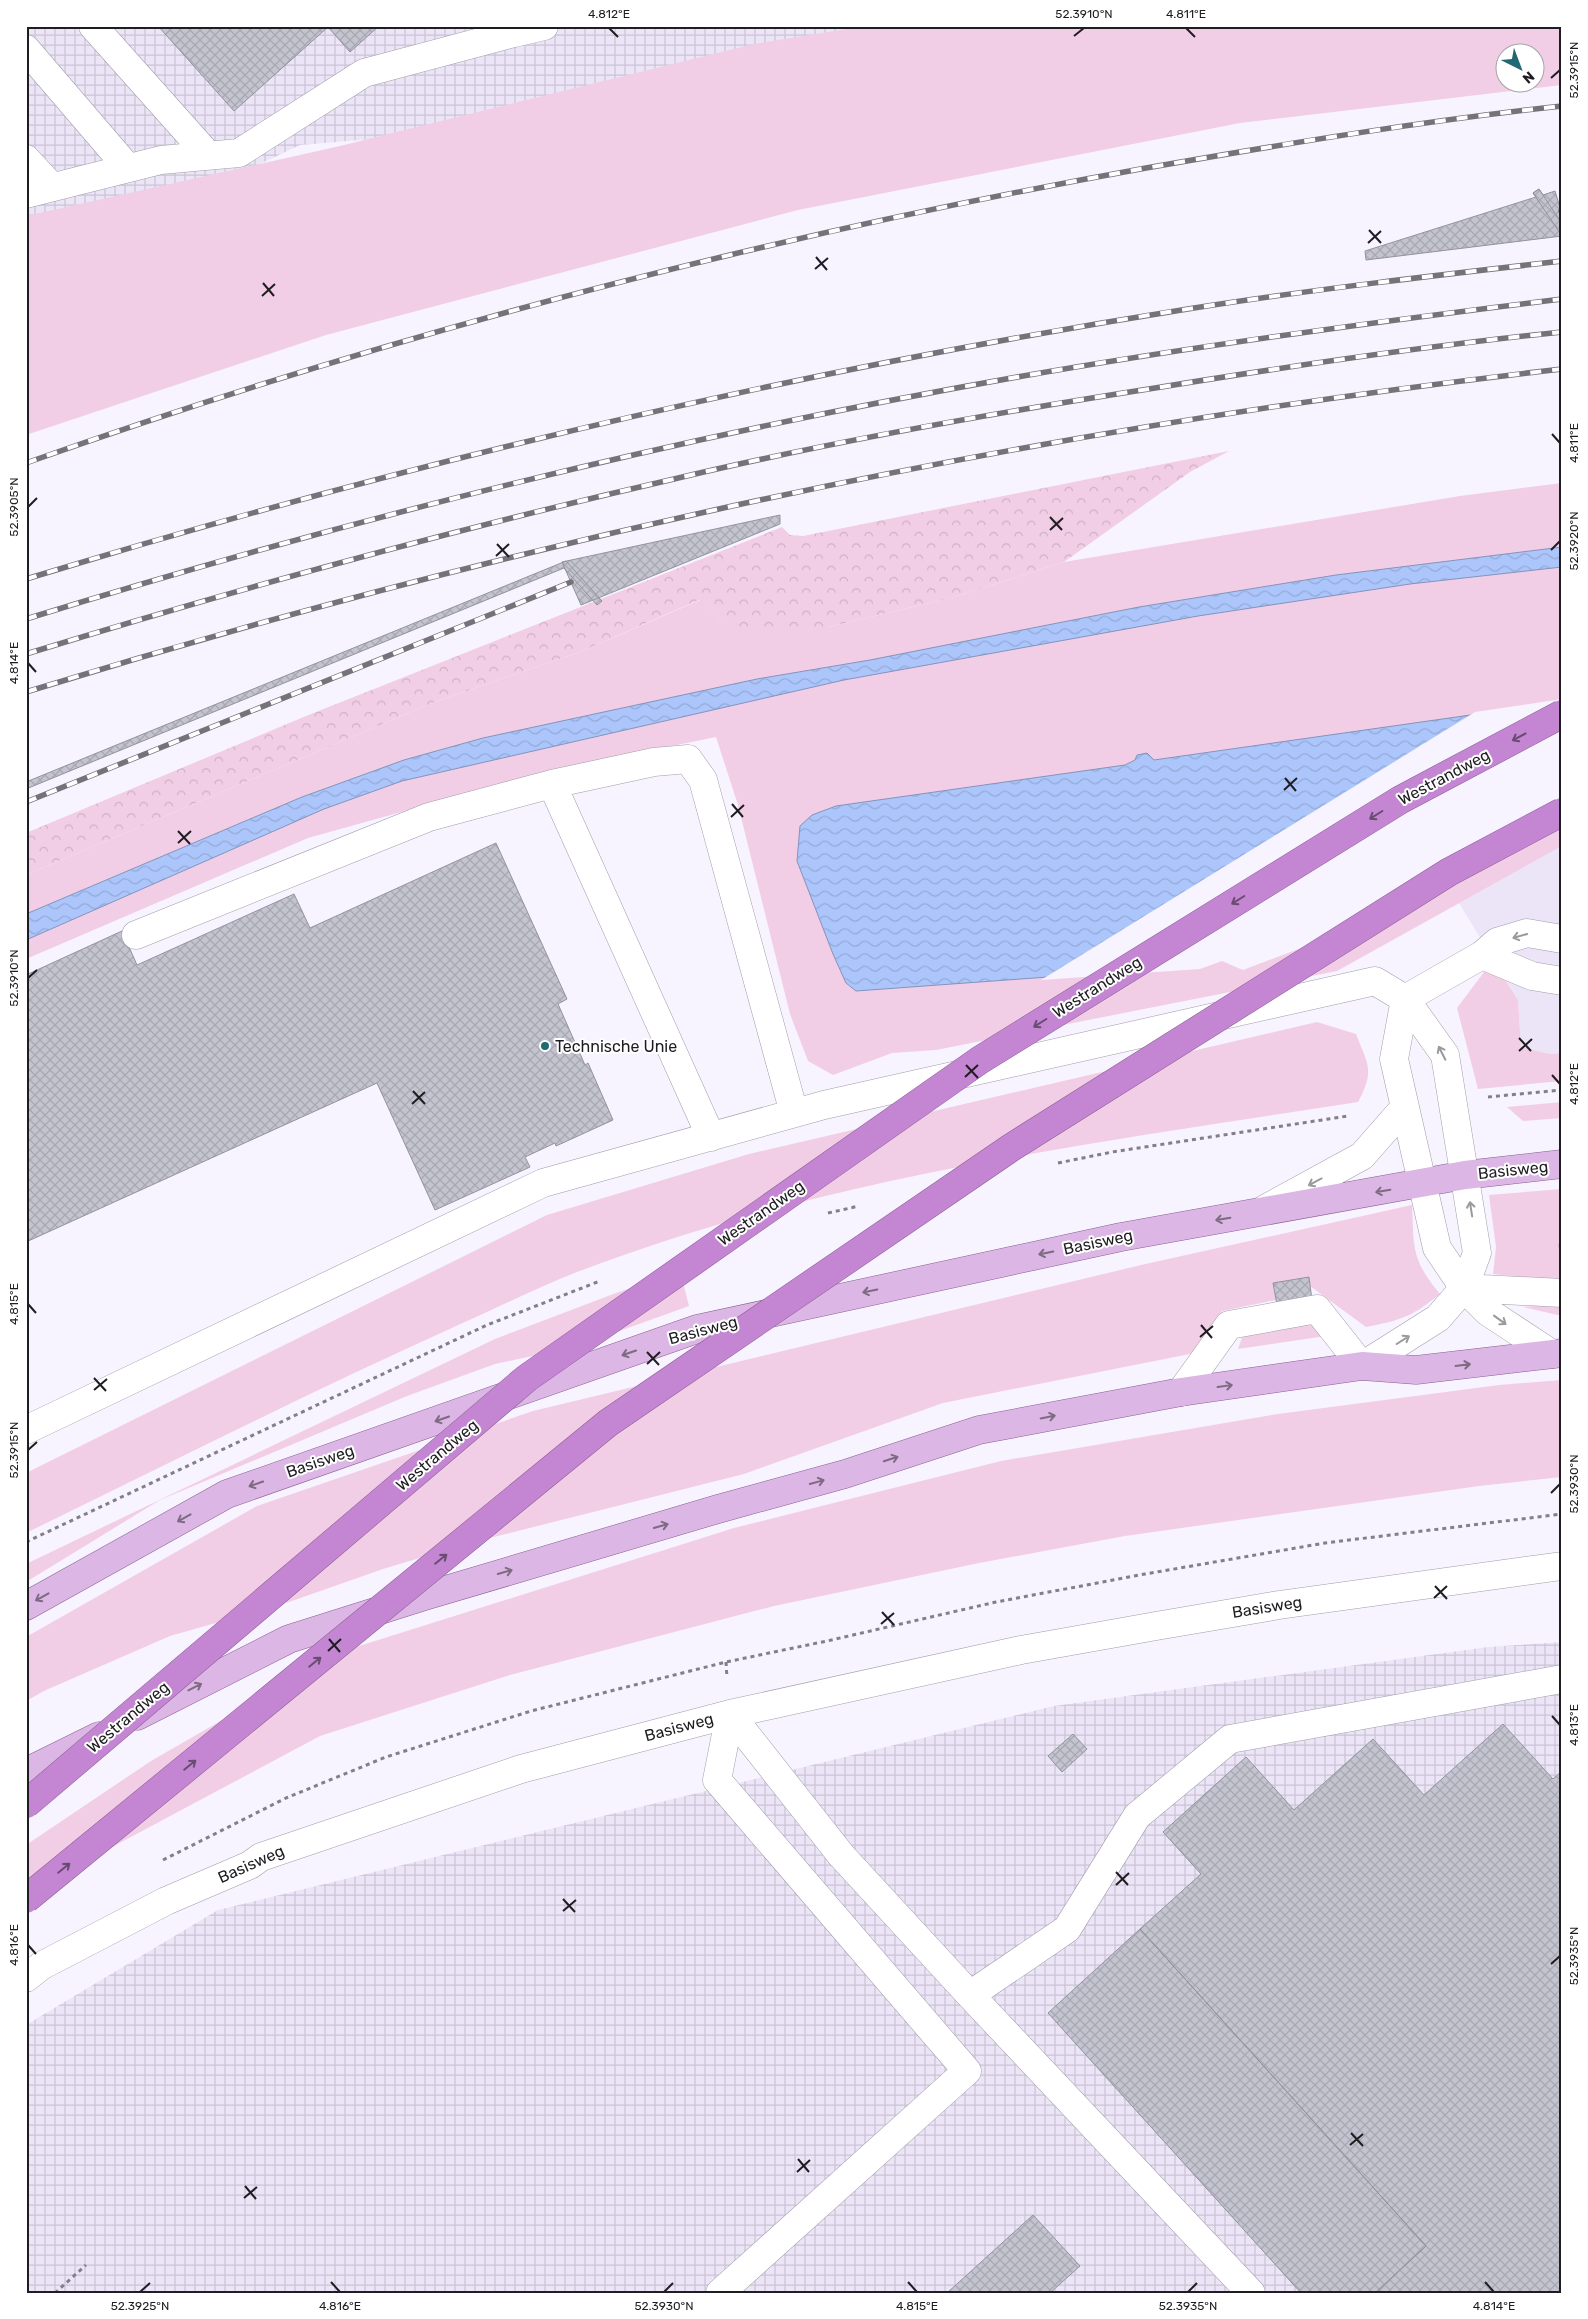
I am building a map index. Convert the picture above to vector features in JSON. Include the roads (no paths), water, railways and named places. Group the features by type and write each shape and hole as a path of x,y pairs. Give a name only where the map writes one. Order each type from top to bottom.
{"highway":[{"name":"Westrandweg","path":"26,1804 527,1378 980,1060 1400,800 1562,714"},
{"path":"26,1899 608,1423 1012,1147 1450,872 1562,812"}],"main road":[{"name":"Basisweg","path":"26,1606 227,1494 697,1329 1121,1237 1465,1175 1562,1164"},
{"name":"Basisweg","path":"26,1772 289,1639 424,1596 718,1509 845,1474 978,1430 1181,1392 1362,1366 1416,1370 1557,1353"}],"street":[{"path":"93,26 208,155"},
{"path":"26,194 160,160 239,153 364,73 509,30 544,26"},
{"path":"26,49 128,168"},
{"path":"26,159 52,188"},
{"path":"136,935 429,816 552,784 654,762 688,758 704,780 794,1113"},
{"path":"552,784 711,1137"},
{"path":"1405,999 1482,955 1498,942 1527,933 1562,939"},
{"path":"1482,955 1532,976 1562,981"},
{"name":"Basisweg","path":"26,1430 543,1183 794,1113 1375,981 1405,999 1445,1055 1478,1253 1464,1288 1438,1318 1362,1366"},
{"name":"Basisweg","path":"1405,999 1394,1059 1437,1248 1464,1288 1488,1312 1557,1353"},
{"path":"1258,1213 1362,1156 1405,1107"},
{"path":"1464,1288 1562,1293"},
{"path":"1181,1392 1229,1325 1317,1310 1362,1366"},
{"name":"Basisweg","path":"26,1978 41,1966 166,1901 250,1865 261,1857 521,1770 730,1714 1021,1650 1279,1605 1562,1566"},
{"path":"970,1995 1067,1929 1137,1816 1230,1739 1562,1679"},
{"path":"730,1714 841,1855 1251,2293"},
{"path":"720,2293 967,2071 717,1780 730,1714"}],"water":[{"path":"1562,547 1562,567 1410,584 1198,616 844,680 402,781 324,809 26,940 26,914 302,797 404,760 483,738 757,679 870,660 1139,607 1336,575"},
{"path":"1562,702 1222,958 1199,966 856,991 846,983 797,861 800,826 812,815 836,806 1125,765 1135,760 1137,755 1147,753 1154,760"}],"railway":[{"path":"26,463 163,416 301,372 440,331 721,257 1004,195 1146,168 1353,134 1562,106"},
{"path":"26,579 170,536 459,458 751,390 898,360 1194,308 1332,288 1562,261"},
{"path":"26,619 149,582 396,513 645,452 771,425 897,399 1157,354 1359,325 1562,299"},
{"path":"26,654 348,560 592,498 794,452 974,418 1307,364 1562,332"},
{"path":"26,692 214,636 404,584 595,537 786,494 979,456 1172,423 1367,393 1562,369"},
{"path":"26,802 571,582"}],"place":[{"name":"Technische Unie","path":"545,1046"}]}
